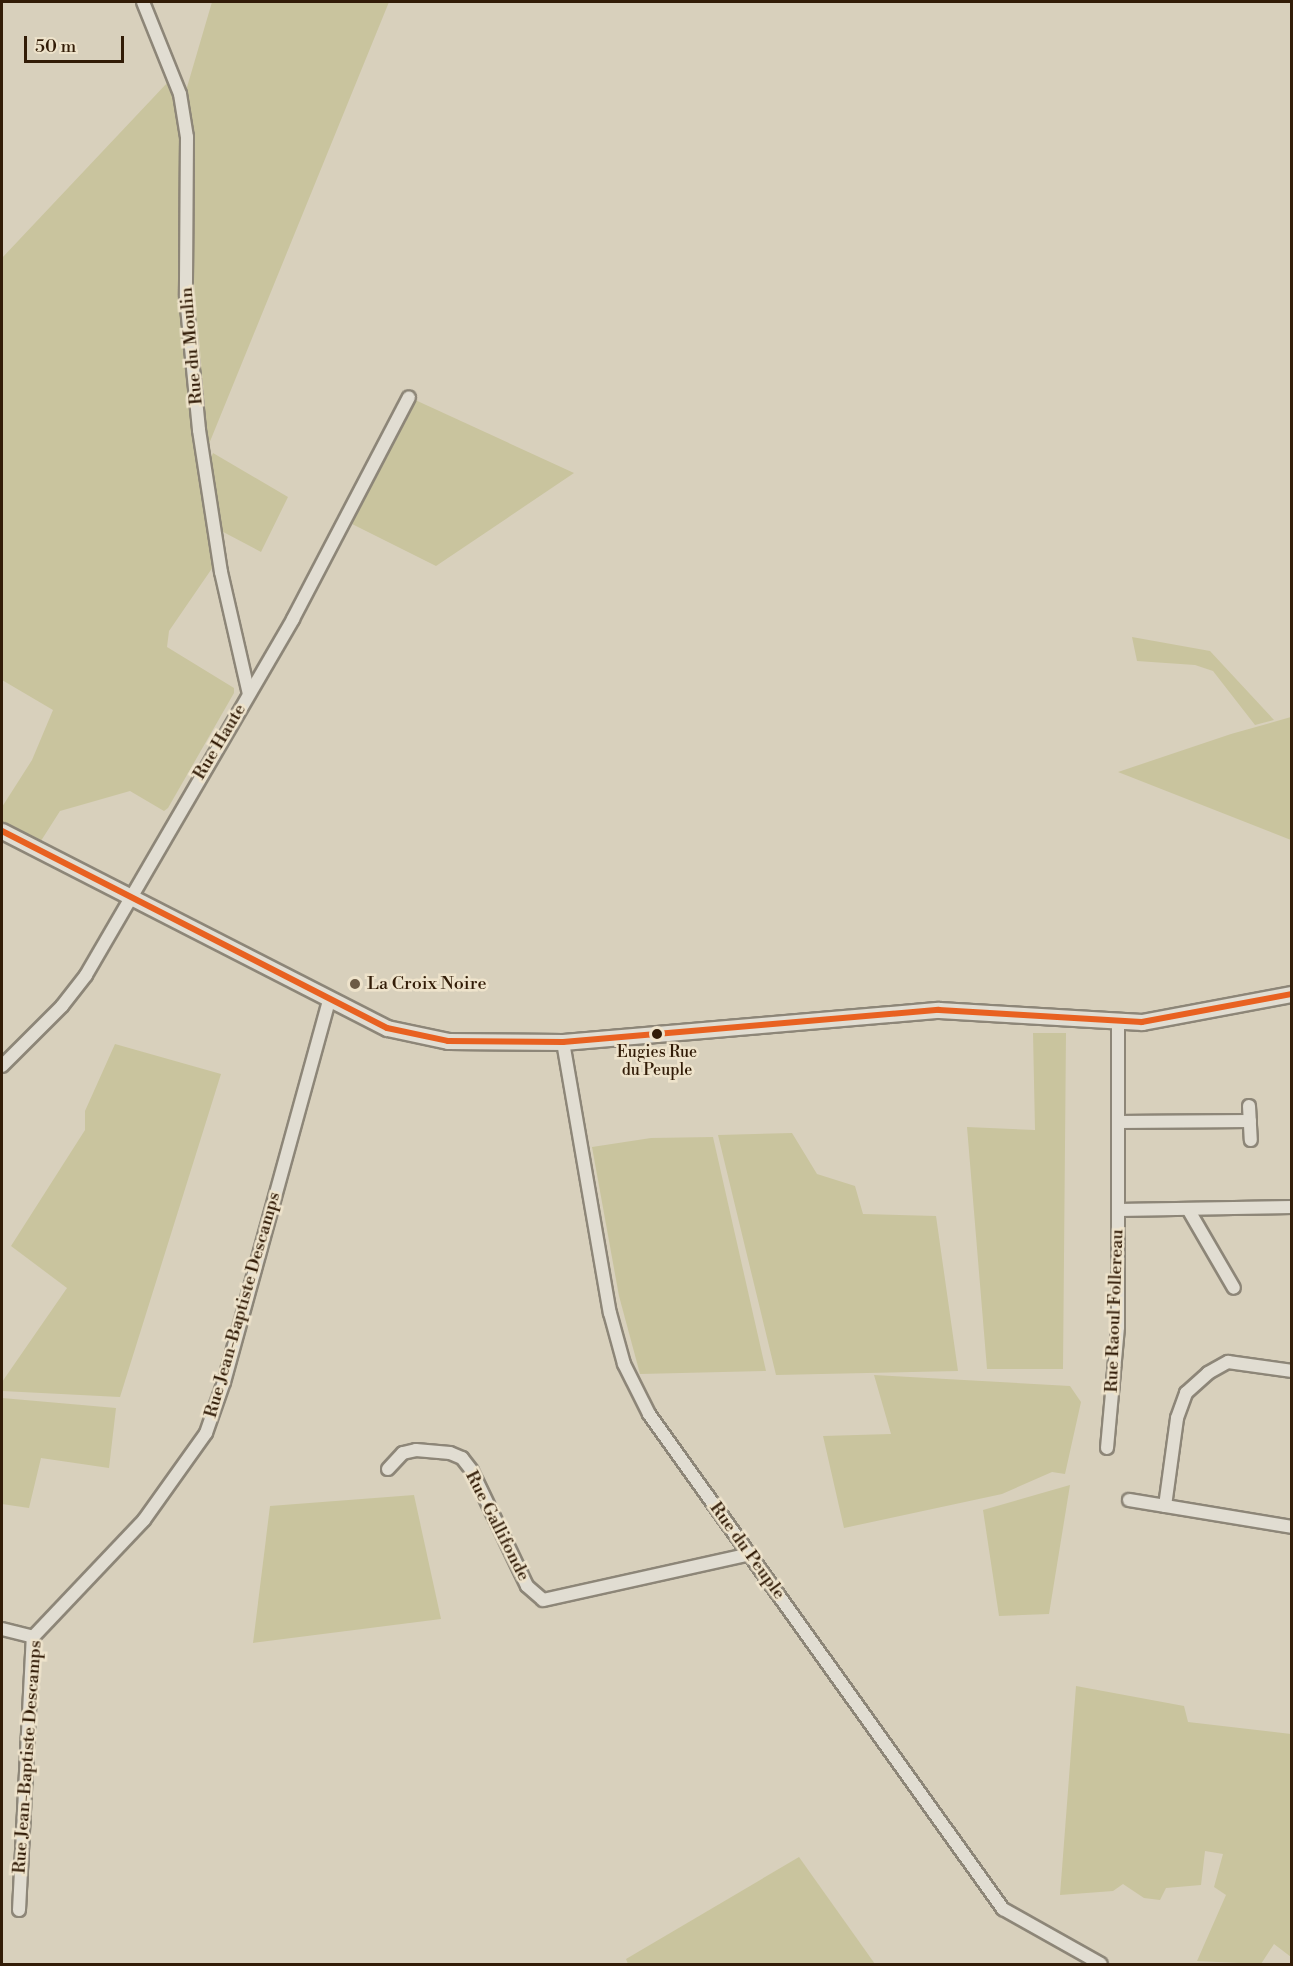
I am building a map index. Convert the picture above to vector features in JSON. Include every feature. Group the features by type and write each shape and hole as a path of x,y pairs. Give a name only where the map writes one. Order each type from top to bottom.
{"street":[{"name":"Rue du Moulin","path":"142,2 180,94 188,137 186,297 198,430 221,572 249,693"},
{"name":"Rue Haute","path":"2,1066 81,984 129,897 293,619 409,397"},
{"path":"2,831 129,897 148,903 329,1000 387,1028 417,1036 458,1042 563,1042 939,1011 996,1011 1118,1023 1292,994"},
{"name":"Rue Jean-Baptiste Descamps","path":"19,1910 33,1637 144,1520 206,1432 224,1382 329,1000"},
{"name":"Rue Raoul Follereau","path":"1107,1448 1117,1358 1118,1023"},
{"name":"Rue du Peuple","path":"563,1042 610,1313 624,1364 650,1414 1003,1909 1101,1965"},
{"path":"1249,1107 1251,1140"},
{"path":"1118,1122 1250,1120"},
{"name":"Rue Raoul Follereau","path":"1118,1210 1292,1207"},
{"path":"1188,1209 1234,1288"},
{"path":"1165,1506 1177,1418 1186,1393 1208,1373 1228,1362 1292,1371"},
{"name":"Rue Gallifonde","path":"388,1469 403,1454 416,1450 450,1453 462,1458 472,1471 527,1586 543,1600 751,1554"},
{"path":"1129,1500 1292,1527"},
{"path":"2,1629 33,1637"}],"shaded area":[{"path":"212,2 389,2 200,466 205,473 213,453 288,497 261,552 210,525 215,564 169,631 167,647 234,688 234,693 168,808 164,811 130,791 60,811 39,844 2,823 2,807 32,760 53,710 2,680 2,258 168,82 176,101 185,94"},
{"path":"413,399 574,473 436,566 348,522"},
{"path":"1132,637 1210,651 1274,720 1255,725 1213,671 1195,665 1137,661"},
{"path":"1291,717 1291,840 1118,772 1231,734"},
{"path":"1033,1033 1066,1033 1063,1369 987,1369 967,1127 1035,1130"},
{"path":"115,1044 221,1074 120,1397 2,1391 2,1382 67,1288 11,1246 85,1130 85,1111"},
{"path":"792,1133 817,1174 855,1186 863,1214 936,1216 958,1371 776,1375 718,1135"},
{"path":"713,1137 766,1371 640,1374 619,1296 592,1147 651,1138"},
{"path":"874,1375 1070,1386 1081,1402 1065,1474 1052,1472 1002,1494 844,1528 823,1436 891,1434"},
{"path":"2,1398 116,1408 109,1468 41,1458 29,1508 2,1504"},
{"path":"1070,1485 1049,1614 999,1616 983,1510"},
{"path":"414,1495 441,1619 253,1643 270,1506"},
{"path":"1076,1686 1184,1706 1188,1722 1291,1734 1291,1957 1274,1944 1261,1964 1197,1961 1226,1895 1214,1887 1223,1854 1205,1851 1201,1885 1166,1888 1160,1900 1144,1898 1123,1884 1113,1891 1060,1895"},
{"path":"799,1857 875,1964 628,1964 626,1959"}],"transit line":[{"path":"2,831 387,1028 448,1041 563,1042 939,1010 1142,1022 1292,994"}],"place":[{"name":"La Croix Noire","path":"355,984"},
{"name":"Eugies Rue du Peuple","path":"657,1034"}]}
